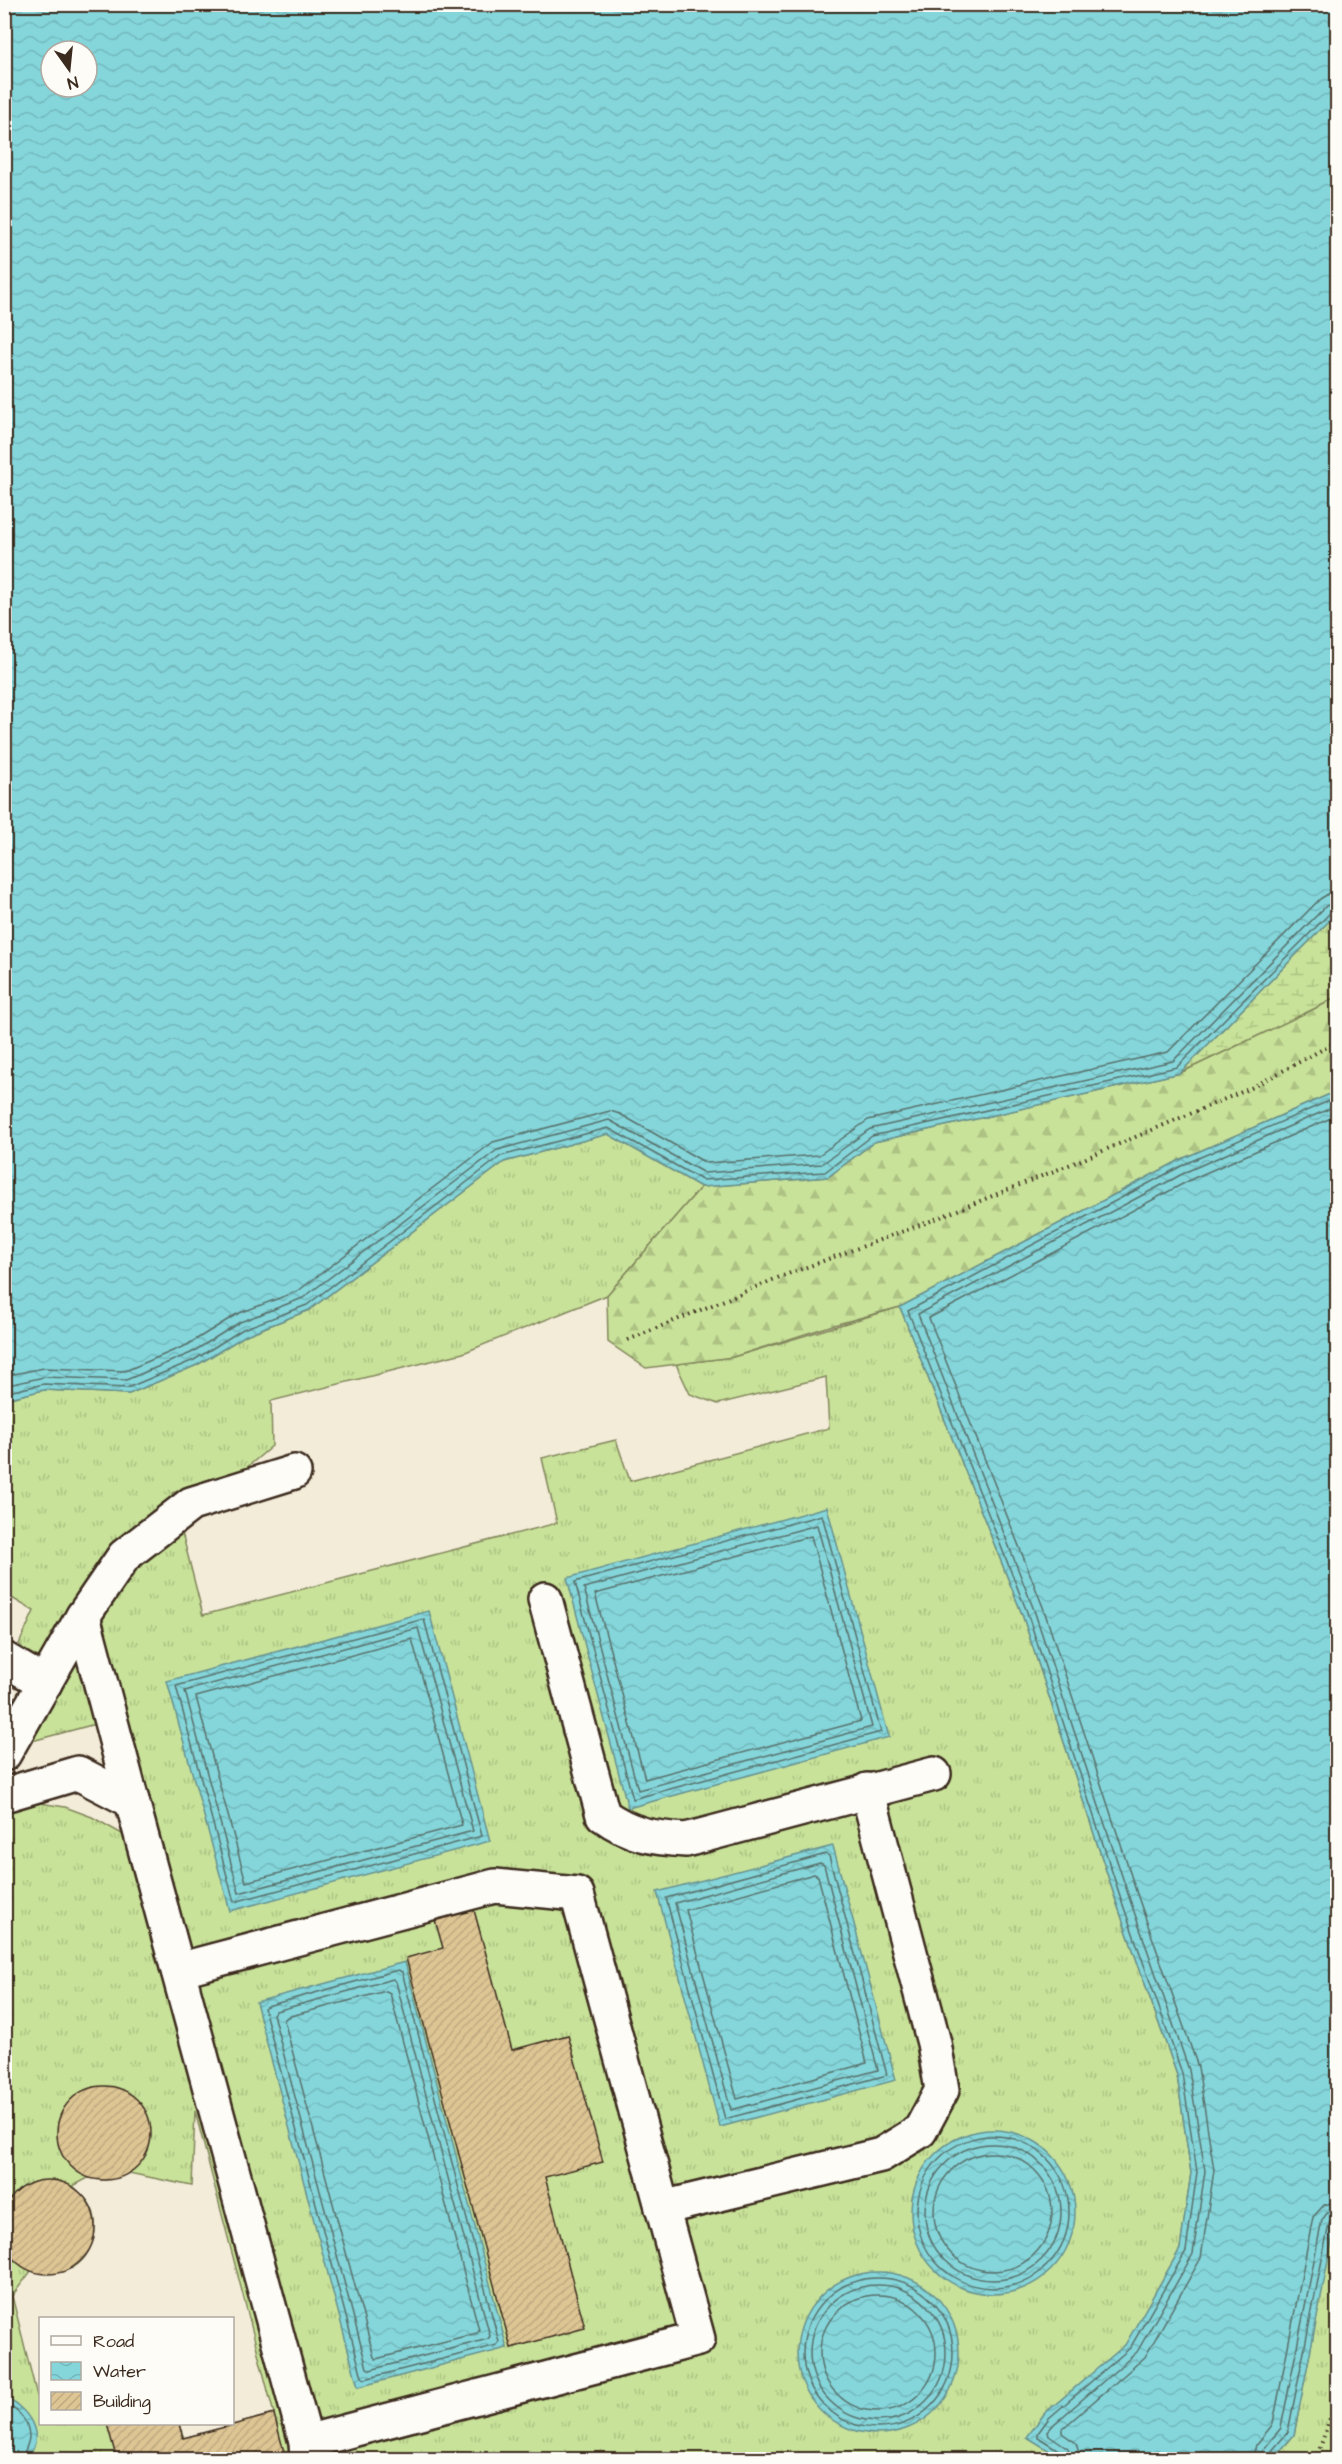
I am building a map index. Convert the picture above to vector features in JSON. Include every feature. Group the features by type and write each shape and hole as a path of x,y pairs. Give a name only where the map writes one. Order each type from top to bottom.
{"lane":[{"path":"4,1754 83,1616 124,1556 191,1504 294,1472"},
{"path":"545,1599 603,1815 621,1828 652,1838 686,1840 934,1774"},
{"path":"83,1616 307,2451 698,2339 577,1894 495,1886 178,1970"},
{"path":"4,1659 45,1683"},
{"path":"4,1795 78,1773 132,1801"},
{"path":"662,2208 881,2155 920,2131 942,2090 934,2043 867,1790"}],"path":[{"path":"628,1340 780,1277 928,1222 1097,1153 1251,1088 1338,1041"},
{"path":"1316,2460 1338,2394"}],"green space":[{"path":"1337,913 1337,995 1324,1004 1180,1073"},
{"path":"1337,995 1337,1091 1184,1158 900,1307 830,1326 733,1357 646,1368 608,1342 607,1295 701,1187 828,1177 874,1142 1180,1073 1324,1004"},
{"path":"608,1134 701,1187 607,1295 463,1353 271,1401 272,1446 239,1474 172,1493 203,1615 557,1523 542,1458 616,1440 630,1481 829,1428 826,1377 718,1404 690,1394 676,1364 733,1357 900,1307 1022,1614 1117,1904 1177,2075 1191,2173 1180,2249 1125,2346 1044,2414 1028,2437 1063,2459 5,2459 5,1806 27,1801 65,1807 92,1817 122,1834 99,1723 32,1741 72,1666 28,1654 19,1644 34,1611 5,1594 5,1399 44,1390 129,1394 197,1365 246,1335 309,1310 504,1162","holes":["195,2111 274,2414 184,2438 179,2425 39,2425 39,2396 37,2396 12,2296 31,2271 52,2273 72,2268 79,2263 90,2248 95,2229 93,2211 73,2186 88,2178 105,2180 129,2173 192,2186"]},
{"path":"1337,2210 1337,2459 1273,2460 1294,2435"}],"water":[{"path":"4,5 1337,5 1337,913 1180,1073 874,1142 828,1177 701,1187 608,1134 504,1162 309,1310 246,1335 197,1365 129,1394 44,1390 5,1399"},
{"path":"1337,1091 1338,2210 1294,2435 1273,2459 1063,2459 1027,2437 1044,2414 1125,2345 1180,2249 1191,2173 1177,2075 1117,1904 1022,1614 900,1307 1184,1158"},
{"path":"827,1507 889,1737 628,1808 567,1578"},
{"path":"429,1611 490,1841 230,1911 167,1681"},
{"path":"833,1846 896,2080 720,2127 657,1892"},
{"path":"405,1962 507,2348 358,2387 256,2002"},
{"path":"993,2130 1024,2136 1051,2154 1069,2181 1075,2212 1069,2243 1051,2270 1024,2288 993,2294 962,2288 935,2270 917,2243 911,2212 917,2181 935,2154 962,2136"},
{"path":"878,2272 894,2273 909,2278 923,2285 935,2296 946,2308 953,2322 958,2337 958,2369 953,2384 946,2398 935,2410 923,2421 909,2428 894,2433 878,2434 862,2433 847,2428 833,2421 821,2410 810,2398 803,2384 798,2369 797,2353 798,2337 803,2322 810,2308 821,2296 833,2285 847,2278 862,2273"},
{"path":"4,2398 21,2408 32,2424 35,2442 26,2459 5,2459"}],"building":[{"path":"4,1693 16,1700 4,1720"},
{"path":"474,1910 512,2050 568,2035 603,2162 545,2177 585,2328 511,2348 406,1958 443,1948 435,1920"},
{"path":"104,2086 122,2090 137,2100 147,2115 151,2133 147,2151 137,2166 122,2176 104,2180 86,2176 71,2166 61,2151 57,2133 61,2115 71,2100 86,2090"},
{"path":"48,2180 66,2184 81,2194 91,2209 95,2227 91,2245 81,2260 66,2270 48,2274 30,2270 15,2260 5,2245 1,2227 5,2209 15,2194 30,2184"},
{"path":"274,2414 286,2460 117,2460 107,2425 179,2425 183,2438"}]}
